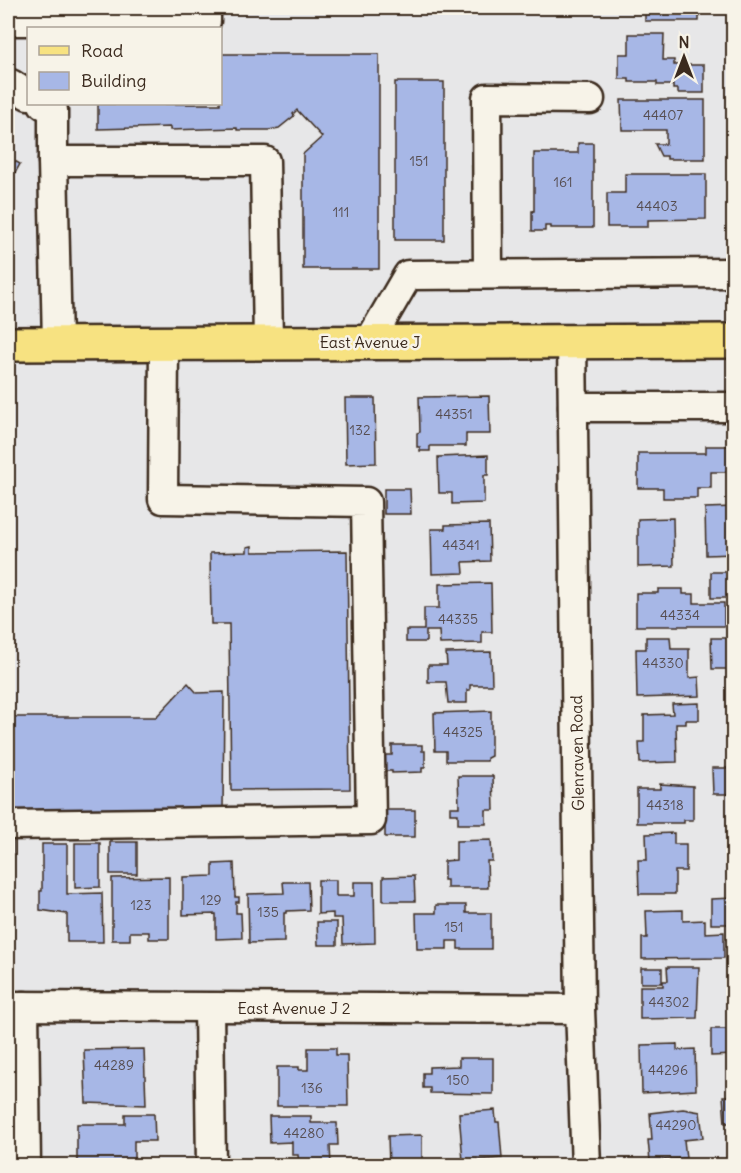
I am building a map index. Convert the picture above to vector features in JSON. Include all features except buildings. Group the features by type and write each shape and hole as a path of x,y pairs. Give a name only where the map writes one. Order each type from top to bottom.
{"main road":[{"name":"East Avenue J","path":"8,344 734,341"}],"street":[{"path":"8,21 207,21 206,8"},
{"path":"8,84 27,94"},
{"path":"488,274 487,98 590,99"},
{"path":"45,105 54,110 57,344"},
{"path":"53,161 265,161 268,343"},
{"path":"369,342 408,275 734,273"},
{"name":"Glenraven Road","path":"572,340 580,1009 586,1166"},
{"path":"8,825 370,820 366,502 162,499 164,343"},
{"path":"573,408 734,407"},
{"path":"16,1006 26,1166"},
{"name":"East Avenue J 2","path":"16,1006 580,1009"},
{"path":"209,1008 211,1166"}]}
